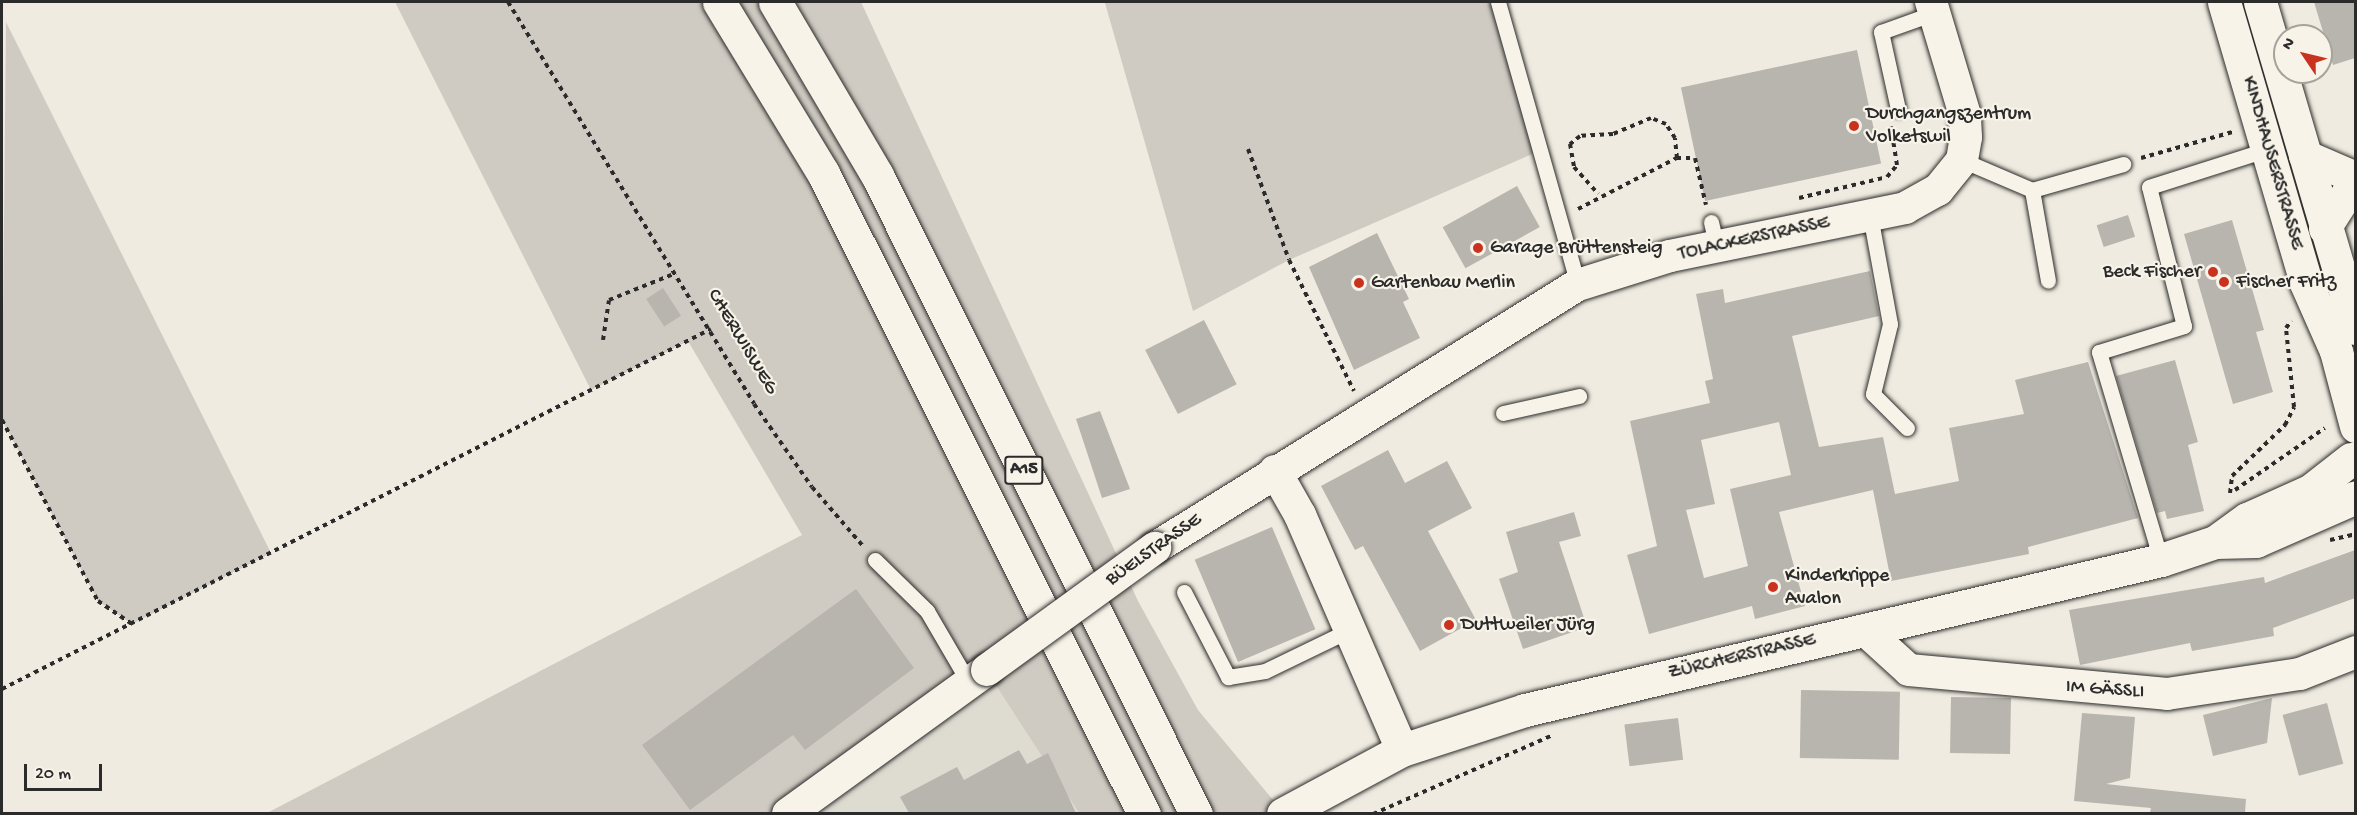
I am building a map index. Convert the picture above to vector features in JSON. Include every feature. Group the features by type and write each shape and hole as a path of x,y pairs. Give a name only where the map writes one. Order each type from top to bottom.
{"main road":[{"name":"A15","path":"719,2 823,173 1144,813"},
{"name":"A15","path":"775,2 877,175 1196,813"},
{"name":"KINDHAUSERSTRASSE","path":"2224,2 2269,150 2306,284 2336,351 2348,445"},
{"name":"KINDHAUSERSTRASSE","path":"2260,2 2355,328"},
{"name":"ZÜRCHERSTRASSE","path":"2215,542 2247,519 2310,491 2348,445"},
{"name":"ZÜRCHERSTRASSE","path":"1283,813 1402,750 1587,693 2161,560 2215,542 2256,541 2355,497"}],"street":[{"path":"1932,7 1965,115 1962,160"},
{"path":"2304,156 2355,179 2325,229"},
{"name":"TOLACKERSTRASSE","path":"1275,471 1578,285 1714,234 1870,215 1905,208 1938,190 1962,160"},
{"path":"1275,471 1350,630 1402,750"},
{"name":"BÜELSTRASSE","path":"788,813 1155,548 1275,471"},
{"name":"IM GÄSSLI","path":"1865,630 1909,670 2167,694 2300,674 2355,652"}],"lane":[{"path":"1498,2 1578,285"},
{"path":"1899,109 1881,32 1932,7"},
{"path":"2161,560 2099,352 2184,326 2148,187 2269,150"},
{"path":"1962,160 2032,190 2123,164"},
{"path":"2032,190 2048,281"},
{"path":"1870,215 1890,324 1873,394 1907,428"},
{"path":"1503,413 1579,396"},
{"path":"875,560 927,611 978,676"},
{"path":"1184,592 1228,677 1265,671 1350,630"}],"path":[{"name":"CHERWISWEG","path":"508,2 782,446 875,560"},
{"path":"1790,200 1887,177 1897,165 1888,112 1899,109"},
{"path":"1598,195 1569,155 1570,144 1580,136 1613,134 1651,118 1666,124 1675,138 1677,158"},
{"path":"2123,164 2240,130"},
{"path":"1248,149 1289,260 1365,414"},
{"path":"1557,214 1593,202 1598,195 1656,173 1677,158 1695,158 1714,234"},
{"path":"603,340 609,300 676,273"},
{"path":"2293,318 2286,328 2294,407 2285,425 2232,476 2230,493 2348,445"},
{"path":"2,689 711,329"},
{"path":"2,420 99,601 132,624"},
{"path":"2336,542 2355,534"}],"shaded area":[{"path":"395,2 861,2 1138,601 1198,710 1284,813 1079,813 986,670 788,813 265,814 802,535 688,341 591,390"},
{"path":"1498,2 1539,151 1289,260 1193,311 1105,3"},
{"path":"6,22 271,553 132,624 98,601 2,420"},
{"path":"987,670 1079,813 788,814"}],"building":[{"path":"2314,2 2355,2 2355,58 2333,65 2333,24 2321,24"},
{"name":"Durchgangszentrum Volketswil","path":"1857,50 1881,163 1705,201 1681,87"},
{"name":"Garage Brüttensteig","path":"1517,186 1540,227 1465,268 1443,227"},
{"path":"2128,215 2135,237 2104,247 2097,225"},
{"name":"Fischer Fritz","path":"2232,220 2264,330 2256,332 2273,392 2233,404 2184,234"},
{"name":"Gartenbau Merlin","path":"1377,233 1409,299 1403,302 1420,338 1354,370 1309,267"},
{"path":"1870,271 1879,316 1792,336 1819,447 1883,437 1895,494 1959,481 1949,428 2024,414 2015,380 2088,362 2138,518 2028,547 2029,554 1891,581 1873,490 1779,512 1805,606 1755,619 1752,606 1649,634 1627,555 1657,546 1630,421 1710,403 1705,381 1713,379 1696,294 1723,289 1725,303","holes":["1779,422 1791,475 1730,489 1748,566 1704,578 1686,510 1715,504 1701,440"]},
{"path":"663,288 681,316 664,327 646,299"},
{"path":"1204,320 1237,384 1178,414 1145,350"},
{"path":"2175,360 2198,442 2188,445 2204,511 2167,519 2165,511 2157,513 2116,376"},
{"path":"1100,411 1130,489 1102,498 1076,419"},
{"path":"1388,450 1405,483 1447,461 1472,508 1428,531 1476,620 1420,651 1363,546 1355,550 1321,486"},
{"path":"1574,512 1581,536 1559,542 1587,627 1523,649 1499,579 1518,572 1506,532"},
{"path":"1272,527 1315,629 1238,662 1195,560"},
{"path":"2355,550 2355,598 2273,628 2274,636 2192,651 2190,643 2080,665 2069,610 2264,577 2265,583"},
{"path":"856,589 914,668 805,750 793,735 690,810 642,745"},
{"path":"1801,690 1900,692 1899,760 1800,758"},
{"path":"1951,697 2011,698 2010,754 1950,753"},
{"path":"2272,698 2267,743 2213,756 2203,715"},
{"path":"2327,703 2343,764 2299,776 2283,715"},
{"path":"2082,713 2135,717 2130,778 2106,784 2246,799 2245,813 2150,813 2151,808 2074,801"},
{"path":"1678,718 1683,760 1630,766 1624,725"},
{"path":"1019,750 1027,764 1048,753 1076,813 909,813 900,797 957,767 964,780"}],"place":[{"name":"Durchgangszentrum Volketswil","path":"1854,126"},
{"name":"Garage Brüttensteig","path":"1478,248"},
{"name":"Beck Fischer","path":"2213,272"},
{"name":"Fischer Fritz","path":"2224,282"},
{"name":"Gartenbau Merlin","path":"1359,283"},
{"name":"Kinderkrippe Avalon","path":"1773,587"},
{"name":"Duttweiler Jürg","path":"1449,625"}]}
